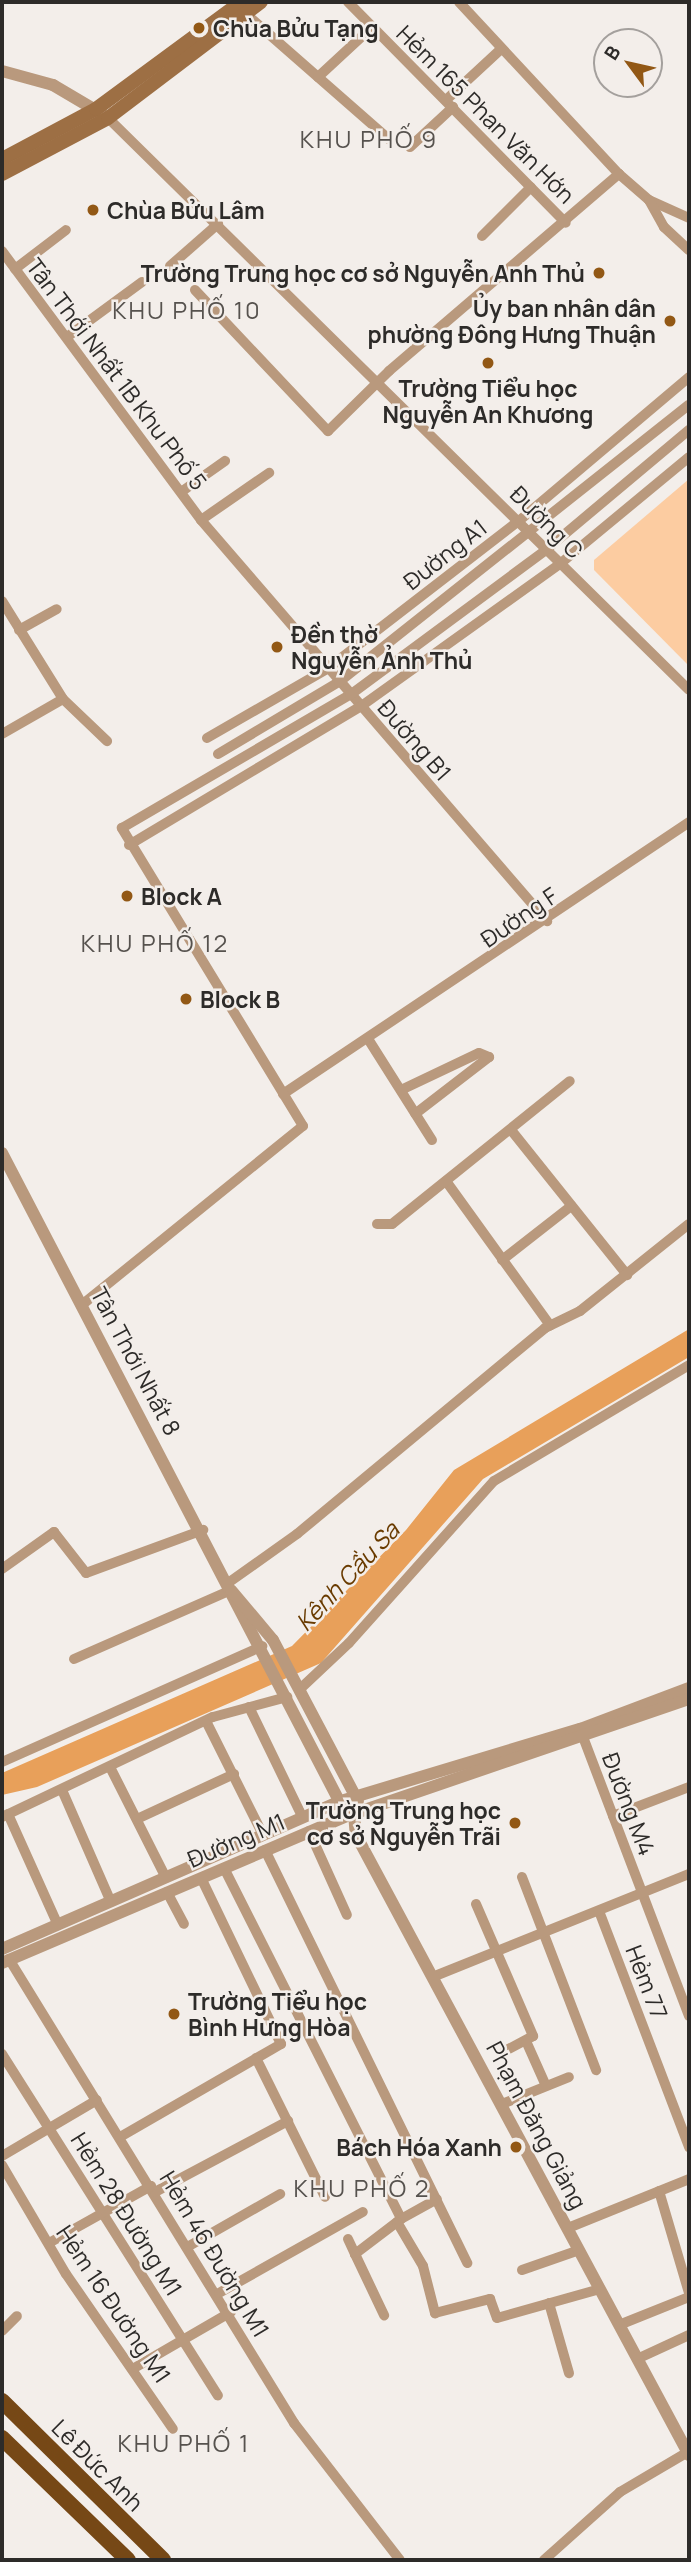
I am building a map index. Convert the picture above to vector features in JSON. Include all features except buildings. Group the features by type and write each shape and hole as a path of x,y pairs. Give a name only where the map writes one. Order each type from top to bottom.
{"highway":[{"name":"Lê Đức Anh","path":"2,2400 163,2560"},
{"name":"Lê Đức Anh","path":"2,2412 149,2560"},
{"name":"Lê Đức Anh","path":"2,2438 128,2560"},
{"path":"2,2449 114,2560"}],"main road":[{"path":"2,174 102,114 244,8 261,2"},
{"path":"2,159 102,114"}],"street":[{"name":"Hẻm 165 Phan Văn Hớn","path":"348,2 566,223"},
{"path":"459,2 500,50 619,174 649,200 689,218"},
{"path":"244,8 317,77 389,139"},
{"path":"317,77 372,27"},
{"path":"410,147 500,50"},
{"path":"2,71 53,85 102,114"},
{"name":"Đường C","path":"102,114 379,380 689,690"},
{"path":"195,290 328,432 359,408 379,380 566,223 619,174"},
{"path":"482,236 531,187"},
{"path":"649,200 664,227 689,250"},
{"path":"170,266 218,224"},
{"path":"15,269 66,230"},
{"name":"Tân Thới Nhất 1B Khu Phố 5","path":"2,251 201,520"},
{"path":"67,337 142,282"},
{"name":"Đường A1","path":"207,738 327,668 520,520 689,377"},
{"name":"Đường A1","path":"218,754 339,682 533,533 689,404"},
{"path":"83,1304 303,1126 129,845 122,828 350,695 547,549 689,430"},
{"path":"129,845 360,707 561,563 689,457"},
{"path":"181,492 225,461"},
{"path":"201,520 269,473"},
{"name":"Đường B1","path":"201,520 547,921"},
{"path":"2,601 63,699 86,728 107,741"},
{"path":"19,630 57,609"},
{"path":"2,734 63,699"},
{"name":"Đường F","path":"283,1094 370,1042 689,822"},
{"path":"370,1042 432,1140"},
{"path":"401,1090 479,1053 489,1057 415,1114"},
{"path":"377,1224 392,1224 570,1081"},
{"path":"511,1130 627,1275"},
{"name":"Tân Thới Nhất 8","path":"2,1153 203,1530 229,1587 232,1604 267,1643"},
{"path":"446,1181 550,1325"},
{"path":"502,1260 571,1206"},
{"path":"74,1660 229,1587 550,1325 627,1275 689,1224"},
{"path":"300,1689 495,1481 689,1365"},
{"path":"2,1569 54,1532 86,1573 203,1530"},
{"path":"2,1762 267,1643"},
{"name":"Phạm Đăng Giảng","path":"267,1643 300,1689 356,1796 356,1835 435,1976 688,2453"},
{"name":"Phạm Đăng Giảng","path":"267,1643 288,1697 341,1801 354,1814"},
{"name":"Đường M1","path":"4,1957 58,1925 341,1801 582,1734 689,1688"},
{"path":"58,1925 5,1815 206,1721 288,1697"},
{"name":"Đường M1","path":"4,1957 354,1814 689,1699"},
{"path":"249,1707 303,1818"},
{"path":"206,1721 263,1836"},
{"name":"Đường M4","path":"582,1734 689,2016"},
{"path":"110,1767 166,1878"},
{"path":"137,1819 234,1774"},
{"path":"613,1816 689,1787"},
{"path":"62,1790 111,1902"},
{"path":"309,1831 347,1914"},
{"path":"265,1850 467,2263"},
{"path":"224,1868 423,2266 435,2313 490,2299 497,2318 600,2290"},
{"path":"435,1976 689,1874"},
{"path":"522,1877 596,2070"},
{"path":"120,2137 281,2044 201,1878"},
{"path":"167,1892 184,1924"},
{"path":"476,1904 533,2036 505,2050"},
{"name":"Hẻm 77","path":"599,1910 689,2147"},
{"name":"Hẻm 46 Đường M1","path":"4,1957 231,2312 294,2423 400,2560"},
{"path":"526,2041 545,2086"},
{"name":"Hẻm 28 Đường M1","path":"2,2054 218,2396"},
{"path":"256,2058 325,2197"},
{"path":"502,2104 569,2077"},
{"path":"2,2156 51,2131 97,2100"},
{"path":"49,2243 288,2121"},
{"name":"Hẻm 16 Đường M1","path":"2,2165 49,2243 126,2361 136,2367 173,2429"},
{"path":"568,2228 689,2179"},
{"path":"619,2325 689,2295 659,2191"},
{"path":"189,2246 280,2194"},
{"path":"355,2254 399,2220 437,2199"},
{"path":"219,2293 363,2212"},
{"path":"348,2239 384,2315"},
{"path":"522,2270 579,2250"},
{"path":"549,2304 569,2373"},
{"path":"136,2367 231,2312"},
{"path":"2,2331 17,2316"},
{"path":"637,2359 689,2335"},
{"path":"544,2560 620,2492 688,2453"}],"shaded area":[{"path":"689,479 689,666 594,570 594,560"},
{"path":"689,1329 689,1357 483,1479 321,1663 37,1787 2,1795 2,1773 292,1646 406,1530 454,1470"}],"place":[{"name":"Chùa Bửu Tạng","path":"199,28"},
{"name":"Chùa Bửu Lâm","path":"93,210"},
{"name":"Trường Trung học cơ sở Nguyễn Anh Thủ","path":"599,273"},
{"name":"Ủy ban nhân dân phường Đông Hưng Thuận","path":"670,321"},
{"name":"Trường Tiểu học Nguyễn An Khương","path":"488,363"},
{"name":"Đền thờ Nguyễn Ảnh Thủ","path":"277,647"},
{"name":"Block A","path":"127,896"},
{"name":"Block B","path":"186,999"},
{"name":"Trường Trung học cơ sở Nguyễn Trãi","path":"515,1823"},
{"name":"Trường Tiểu học Bình Hưng Hòa","path":"174,2014"},
{"name":"Bách Hóa Xanh","path":"516,2147"}],"district":[{"name":"KHU PHỐ 9","path":"369,139"},
{"name":"KHU PHỐ 10","path":"187,310"},
{"name":"KHU PHỐ 12","path":"155,943"},
{"name":"KHU PHỐ 2","path":"362,2188"},
{"name":"KHU PHỐ 1","path":"184,2443"}],"water label":[{"name":"Kênh Cầu Sa","path":"347,1576"}]}
